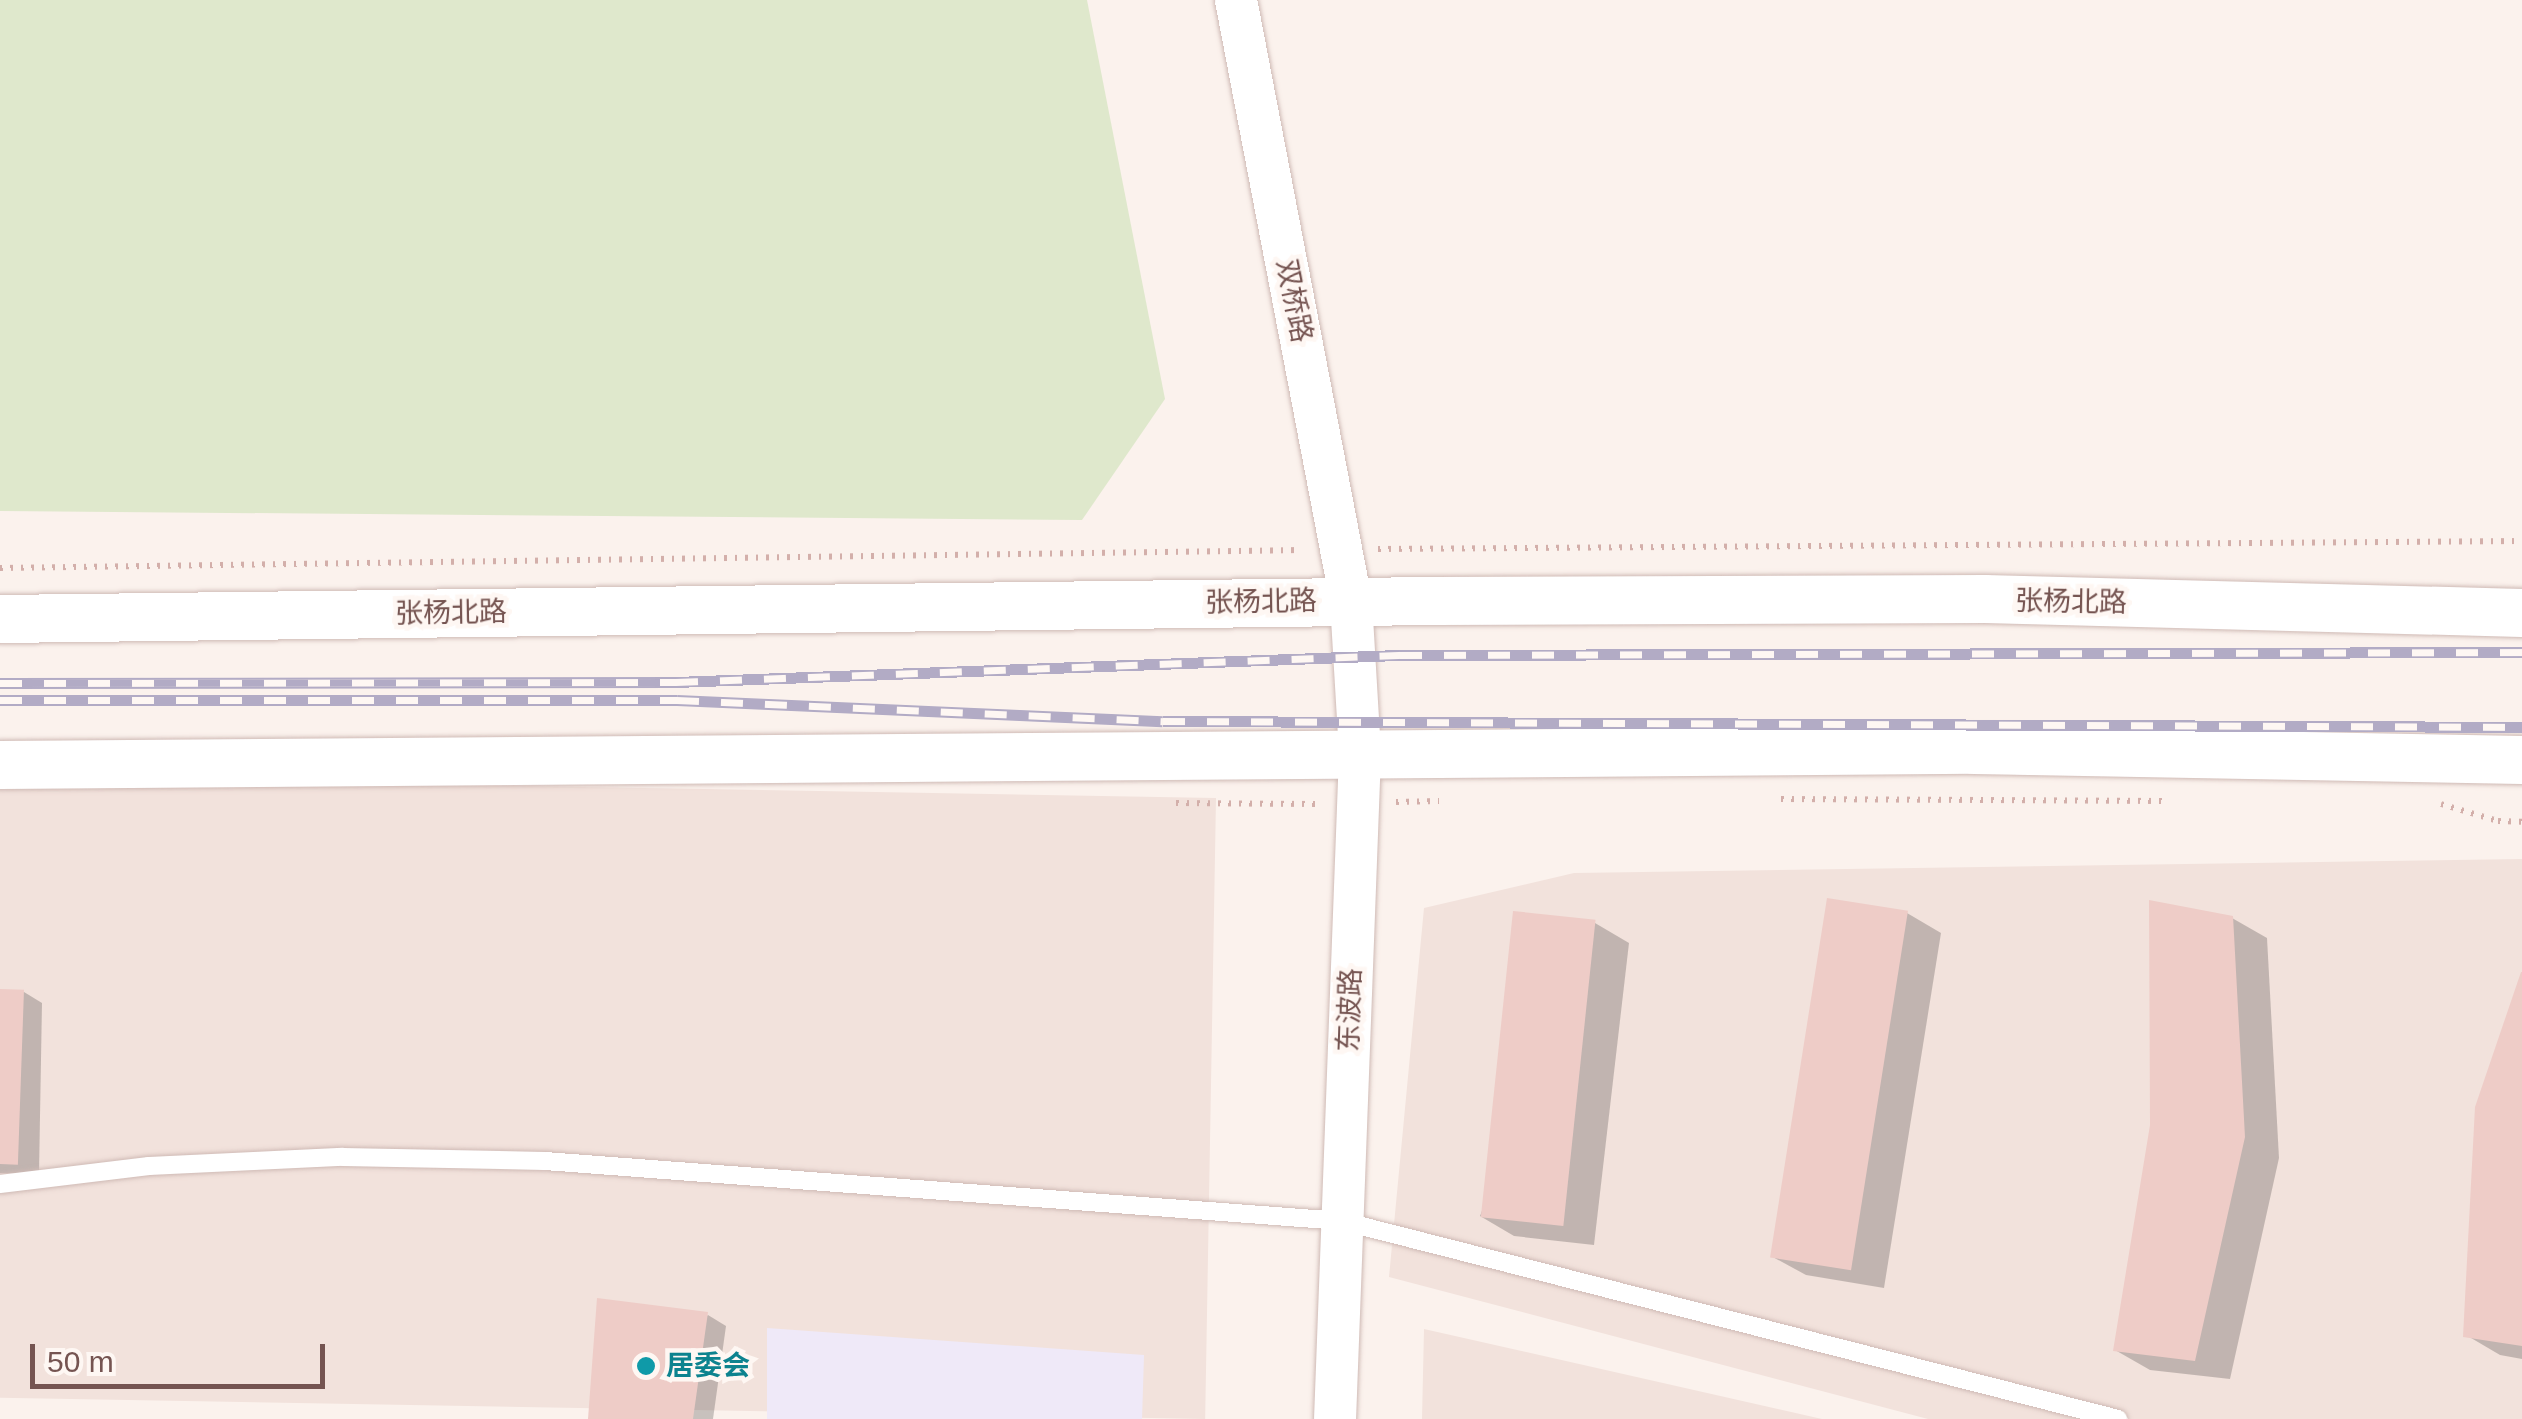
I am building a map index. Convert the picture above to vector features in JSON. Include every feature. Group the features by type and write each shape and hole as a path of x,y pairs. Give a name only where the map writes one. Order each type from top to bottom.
{"main road":[{"name":"张杨北路","path":"0,619 1351,601 1985,600 2522,612"},
{"path":"0,764 1974,750 2522,760"}],"street":[{"name":"双桥路","path":"1236,0 1351,601"},
{"name":"东波路","path":"1335,1419 1360,754 1351,601"}],"lane":[{"path":"0,1184 149,1166 342,1157 544,1161 1342,1221 2118,1419"}],"path":[{"path":"0,568 1341,549 2522,542"}],"shaded area":[{"path":"0,777 1216,798 1205,1419 0,1398"},
{"path":"2522,859 2522,1419 1928,1419 1389,1277 1424,908 1574,873"},
{"path":"767,1328 1144,1355 1142,1419 767,1419"},
{"path":"1424,1329 1822,1419 1422,1419"}],"green space":[{"path":"0,0 1087,0 1165,399 1082,520 0,511"}],"building":[{"path":"1827,898 1908,911 1851,1270 1770,1258"},
{"path":"2149,900 2233,916 2245,1137 2195,1361 2113,1351 2150,1125"},
{"path":"1513,911 1596,920 1563,1226 1481,1217"},
{"path":"2521,972 2522,1346 2463,1337 2475,1107"},
{"path":"0,989 24,990 18,1165 0,1164"},
{"name":"居委会","path":"597,1298 708,1312 693,1419 588,1419"}],"railway":[{"path":"0,683 676,682 1400,655 2522,652"},
{"path":"0,700 677,700 1163,721 2522,727"}],"place":[{"name":"居委会","path":"646,1366"}]}
